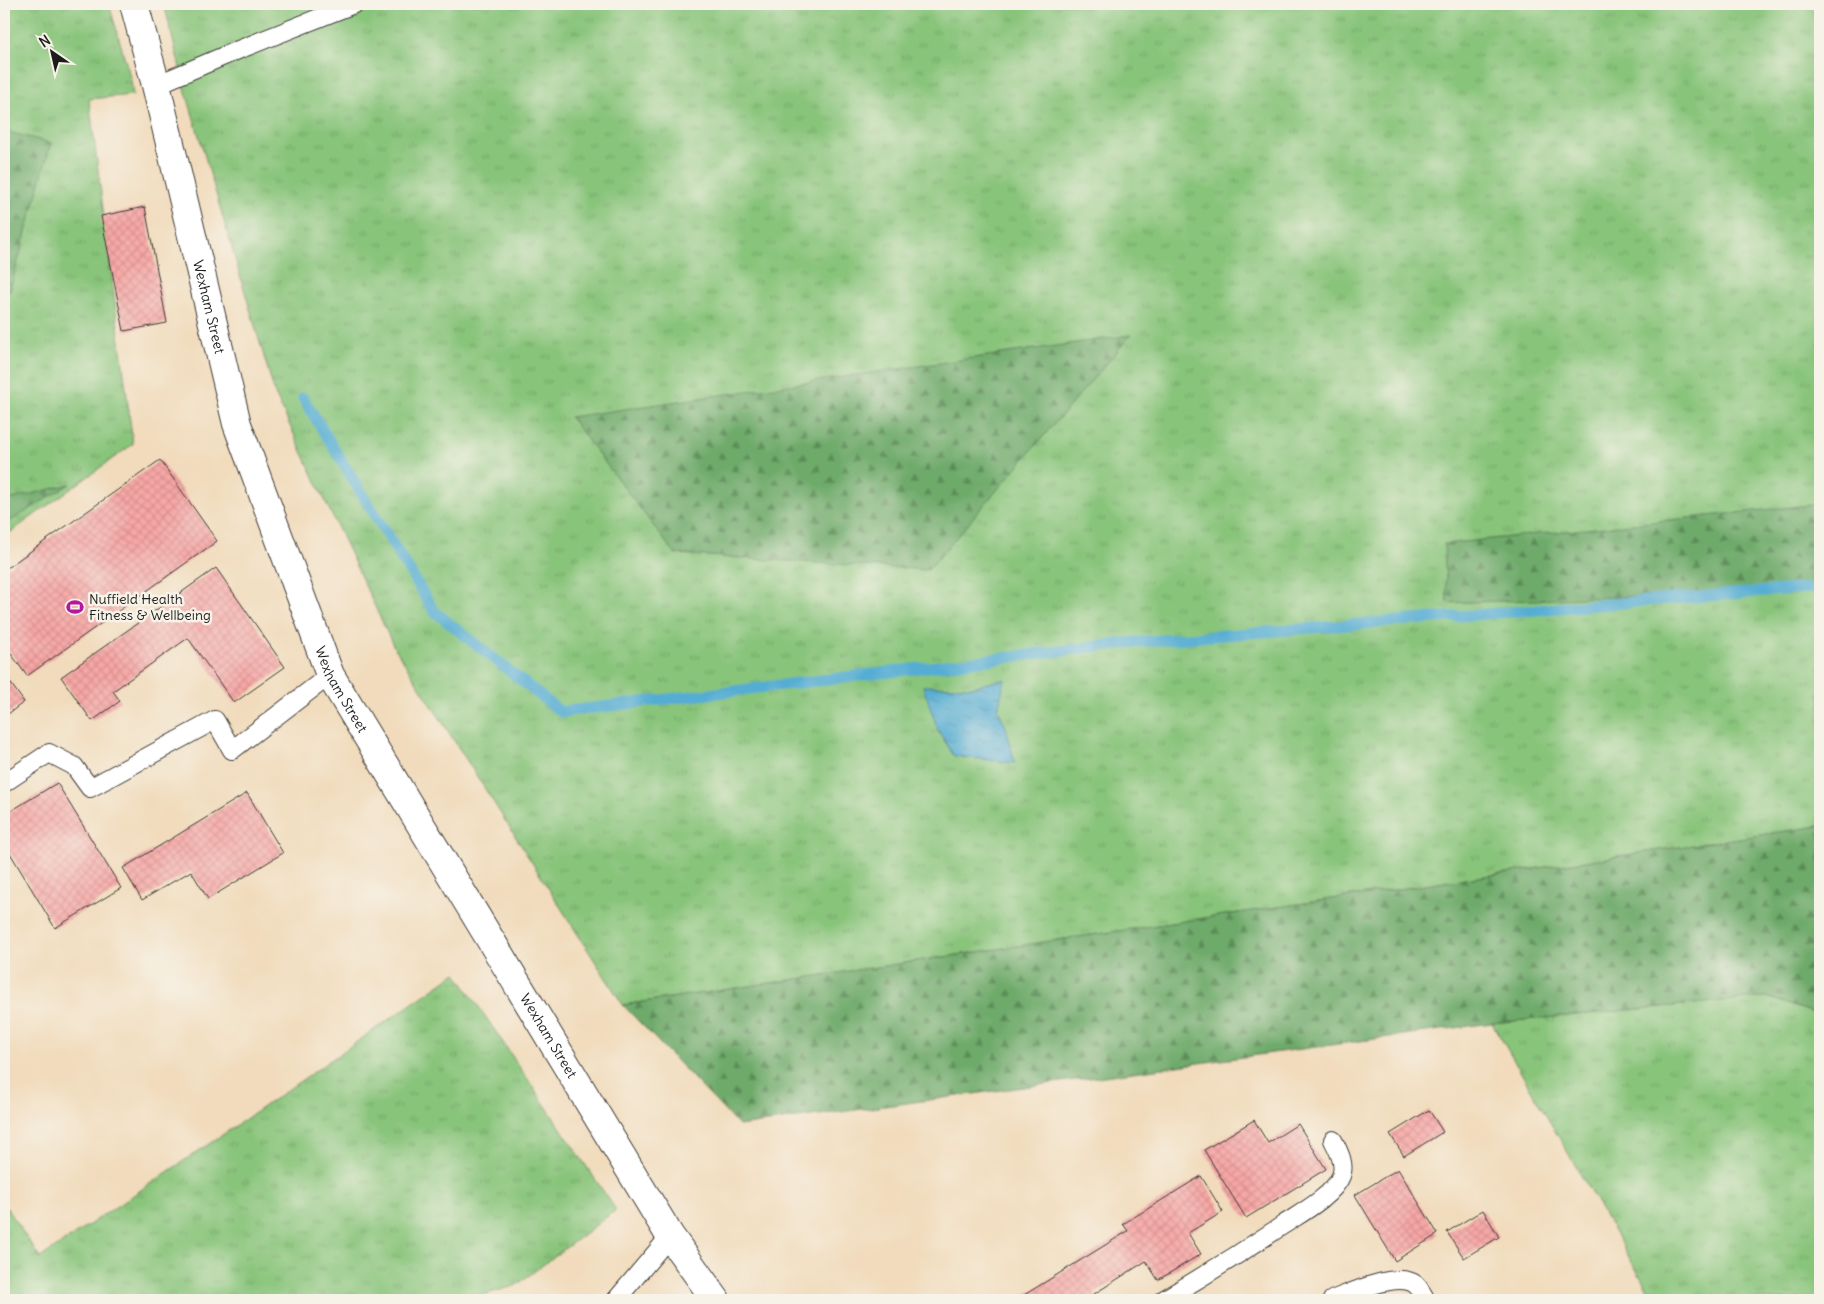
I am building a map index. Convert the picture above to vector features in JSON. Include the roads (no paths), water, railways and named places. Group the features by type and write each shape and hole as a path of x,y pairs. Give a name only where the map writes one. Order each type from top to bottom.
{"street":[{"name":"Wexham Street","path":"134,4 156,85 237,424 330,675 670,1236 716,1300"}],"lane":[{"path":"156,85 354,4"},
{"path":"4,783 49,753 74,766 90,788 215,720 232,750 330,675"},
{"path":"1163,1300 1232,1259 1322,1198 1337,1183 1342,1174 1343,1166 1339,1152 1332,1140"},
{"path":"616,1300 670,1236"},
{"path":"1332,1300 1394,1279 1406,1280 1415,1284 1426,1300"}],"water":[{"path":"1005,679 998,709 1006,727 1015,763 954,756 938,730 923,686 972,687"}],"waterway":[{"path":"303,398 434,611 561,712 1125,643 1820,587"}],"place":[{"name":"Nuffield Health Fitness & Wellbeing","path":"75,607"}]}
